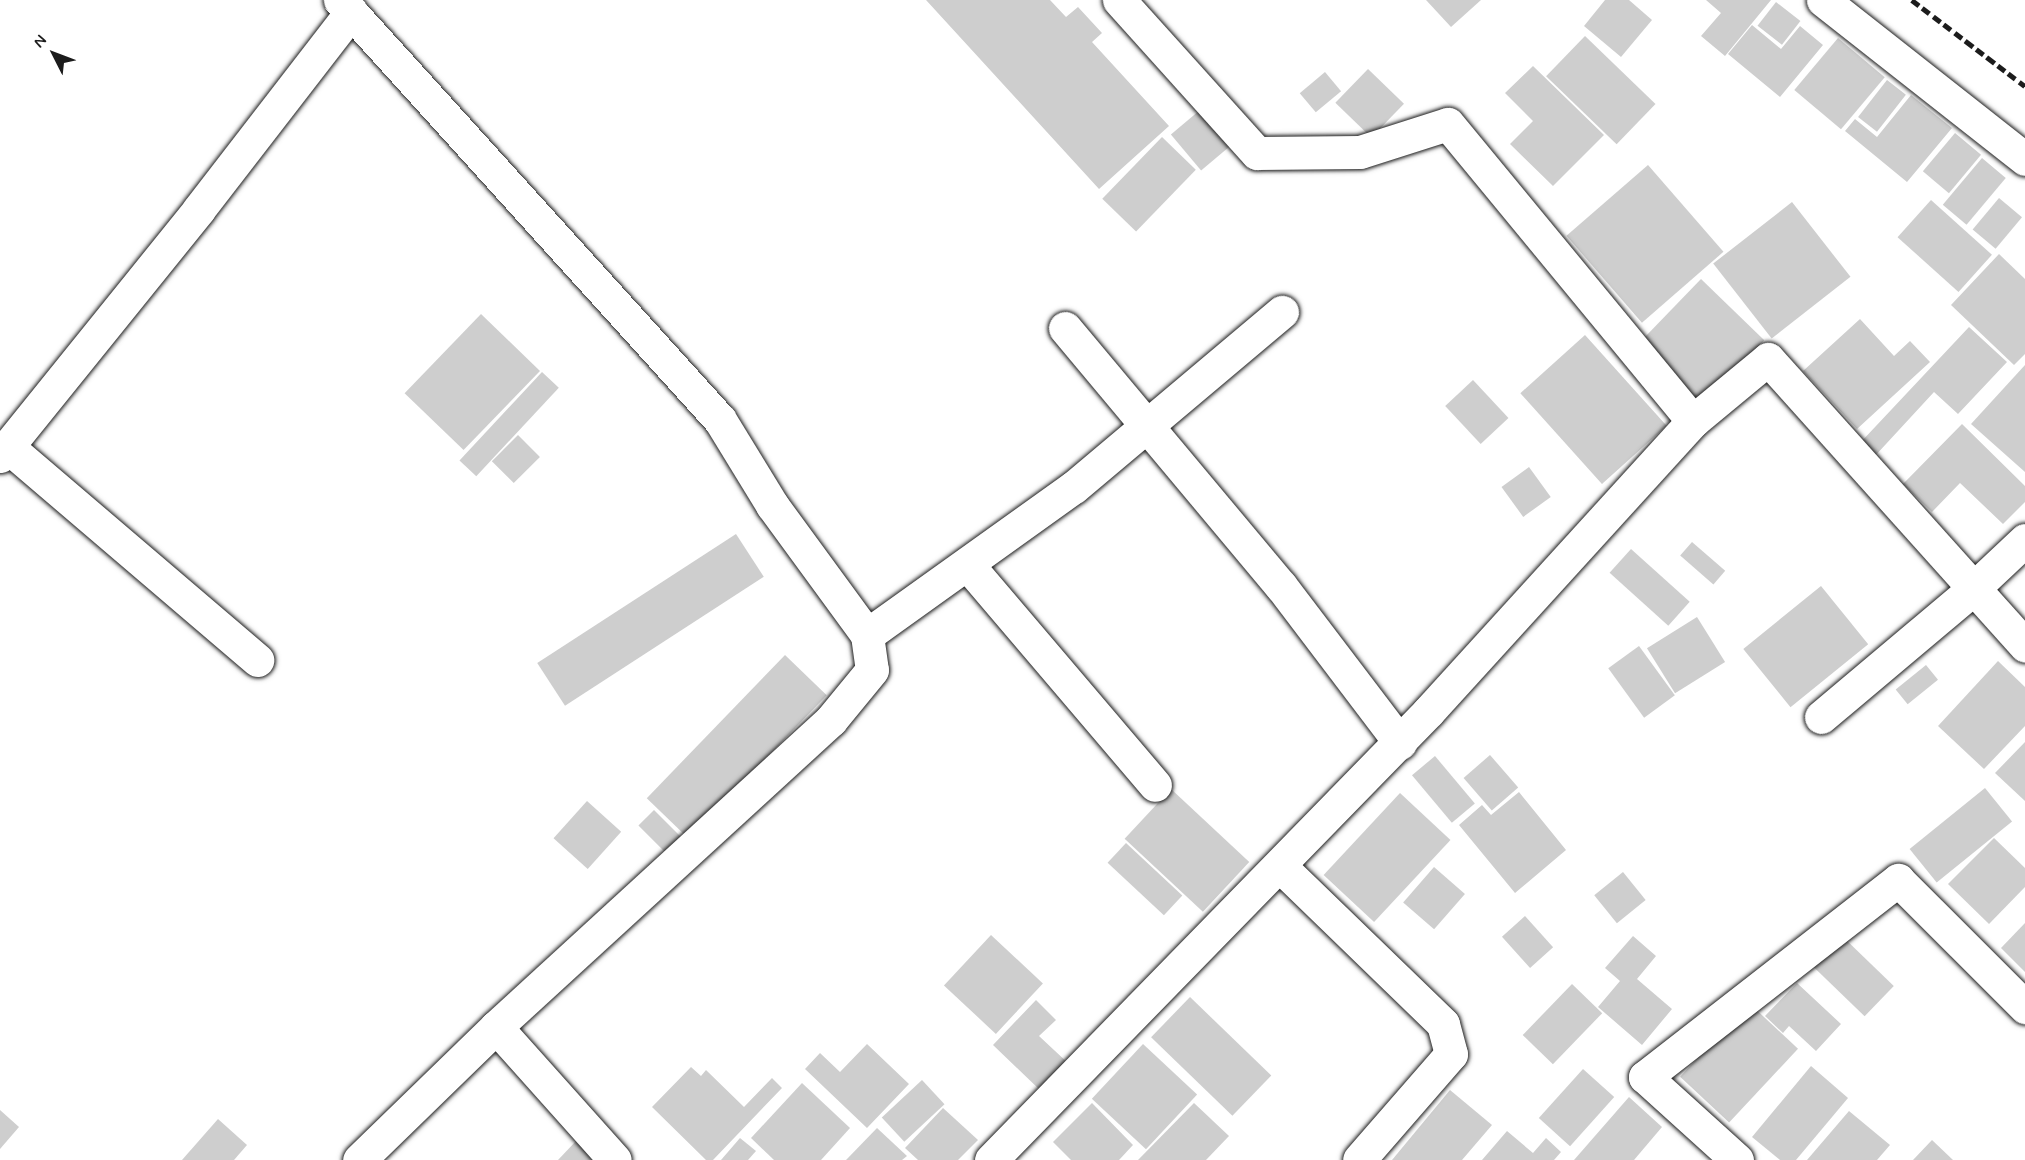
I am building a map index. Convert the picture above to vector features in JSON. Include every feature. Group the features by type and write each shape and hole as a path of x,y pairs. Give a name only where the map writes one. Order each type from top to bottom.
{"street":[{"path":"1119,0 1257,153 1360,152 1448,124 1693,421"},
{"path":"1823,0 2025,159"},
{"path":"256,660 4,452 199,209 346,6 720,420 772,505 867,635 872,670 831,720 496,1027 359,1160"},
{"path":"867,635 1074,487 1282,312"},
{"path":"1065,328 1281,586 1400,743"},
{"path":"991,1160 1400,743 1693,421 1768,359 2025,645"},
{"path":"1821,717 1974,588 2025,540"},
{"path":"967,564 1155,785"},
{"path":"1280,866 1443,1024 1451,1054 1359,1160"},
{"path":"1737,1160 1645,1077 1898,880 2025,1007"},
{"path":"496,1027 615,1160"}],"building":[{"path":"926,0 1050,0 1066,17 1078,7 1102,33 1092,42 1169,126 1099,189"},
{"path":"1426,0 1481,0 1451,27"},
{"path":"1605,0 1629,0 1652,20 1621,57 1584,26"},
{"path":"1706,0 1771,0 1725,56 1701,36 1721,13"},
{"path":"1776,2 1800,21 1782,45 1758,26"},
{"path":"1752,25 1781,49 1800,26 1823,45 1780,97 1728,54"},
{"path":"1585,36 1655,104 1617,144 1546,76"},
{"path":"1838,38 1885,77 1841,129 1794,90"},
{"path":"1533,66 1604,135 1553,186 1510,144 1533,121 1505,93"},
{"path":"1368,69 1404,104 1371,138 1335,103"},
{"path":"1325,72 1341,91 1316,112 1300,93"},
{"path":"1887,80 1906,95 1877,132 1858,117"},
{"path":"1911,95 1952,128 1907,182 1845,131 1855,119 1877,137"},
{"path":"1200,110 1230,146 1201,170 1171,134"},
{"path":"1955,133 1981,155 1949,193 1923,171"},
{"path":"1162,137 1196,170 1136,232 1102,199"},
{"path":"1982,158 2006,178 1967,225 1943,205"},
{"path":"1648,165 1723,252 1642,323 1566,236"},
{"path":"1999,198 2022,217 1996,249 1973,229"},
{"path":"1931,200 1992,255 1958,292 1898,237"},
{"path":"1792,202 1850,277 1772,338 1713,264"},
{"path":"1999,254 2025,279 2025,354 2014,365 1951,305"},
{"path":"1701,279 1764,340 1702,404 1639,343"},
{"path":"481,314 540,371 464,450 405,393"},
{"path":"1860,319 1894,356 1910,341 1930,362 1857,429 1803,371"},
{"path":"1969,327 2007,362 1958,414 1934,392 1874,457 1860,443"},
{"path":"1585,335 1667,426 1602,484 1520,393"},
{"path":"2025,365 2025,472 1971,424"},
{"path":"542,372 559,388 476,476 459,460"},
{"path":"1473,380 1508,418 1481,444 1445,406"},
{"path":"1962,424 2025,486 2025,502 2003,524 1960,483 1932,512 1903,484"},
{"path":"518,435 540,457 514,483 492,461"},
{"path":"1529,467 1551,497 1523,517 1501,487"},
{"path":"736,534 764,577 565,706 537,663"},
{"path":"1692,542 1725,571 1713,584 1680,556"},
{"path":"1631,549 1690,602 1668,626 1610,573"},
{"path":"1821,586 1868,644 1790,707 1743,649"},
{"path":"1697,617 1725,662 1675,693 1647,648"},
{"path":"1639,646 1675,695 1644,718 1608,668"},
{"path":"785,655 827,695 688,838 647,798"},
{"path":"1998,661 2025,687 2025,726 1984,769 1938,726"},
{"path":"1926,665 1938,680 1908,704 1896,690"},
{"path":"2025,742 2025,801 1995,773"},
{"path":"1490,755 1518,787 1492,810 1464,778"},
{"path":"1435,756 1475,803 1452,823 1412,775"},
{"path":"1985,788 2012,821 1937,882 1910,849"},
{"path":"1171,789 1249,862 1203,912 1125,839"},
{"path":"1519,792 1566,850 1515,893 1459,825 1482,805 1491,815"},
{"path":"1400,793 1450,840 1374,922 1324,875"},
{"path":"587,801 621,832 588,869 554,838"},
{"path":"654,810 682,838 667,854 638,826"},
{"path":"1994,838 2025,868 2025,887 1989,924 1948,884"},
{"path":"1126,843 1182,896 1164,915 1108,863"},
{"path":"1434,867 1465,894 1434,929 1403,902"},
{"path":"1623,872 1646,900 1617,923 1594,895"},
{"path":"1525,916 1553,947 1530,968 1502,937"},
{"path":"2025,923 2025,972 2001,948"},
{"path":"991,935 1043,983 996,1034 944,985"},
{"path":"1633,936 1656,956 1637,979 1672,1009 1642,1045 1598,1007 1620,981 1605,968"},
{"path":"1842,936 1894,986 1865,1016 1813,966"},
{"path":"1797,983 1841,1024 1816,1051 1789,1026 1783,1033 1765,1016"},
{"path":"1572,984 1602,1013 1553,1064 1523,1035"},
{"path":"1190,997 1271,1075 1232,1116 1151,1037"},
{"path":"1036,1000 1056,1020 1039,1036 1069,1064 1042,1092 993,1045"},
{"path":"1749,1003 1798,1049 1729,1123 1680,1077"},
{"path":"867,1044 909,1084 867,1128 805,1069 820,1053 840,1072"},
{"path":"1143,1044 1197,1094 1146,1149 1092,1099"},
{"path":"1811,1066 1848,1098 1796,1160 1780,1160 1752,1137"},
{"path":"691,1067 701,1076 706,1070 744,1107 772,1078 782,1088 713,1160 706,1160 652,1107"},
{"path":"1583,1069 1614,1097 1570,1146 1539,1118"},
{"path":"922,1080 945,1104 904,1142 882,1118"},
{"path":"802,1083 850,1128 821,1160 774,1160 751,1138"},
{"path":"1450,1090 1492,1125 1462,1160 1392,1160"},
{"path":"1629,1097 1662,1127 1634,1160 1574,1160"},
{"path":"1092,1103 1133,1145 1119,1160 1071,1160 1053,1142"},
{"path":"1194,1103 1229,1136 1206,1160 1138,1160"},
{"path":"943,1108 978,1140 958,1160 918,1160 905,1148"},
{"path":"0,1110 19,1127 0,1149"},
{"path":"1849,1111 1890,1145 1877,1160 1807,1160"},
{"path":"218,1119 247,1145 234,1160 182,1160"},
{"path":"877,1128 907,1156 902,1160 846,1160"},
{"path":"1507,1131 1533,1153 1546,1138 1561,1152 1554,1160 1482,1160"},
{"path":"740,1138 756,1151 748,1160 721,1160"},
{"path":"1932,1140 1953,1160 1913,1160"},
{"path":"576,1141 596,1160 558,1160"}],"railway":[{"path":"1912,0 2025,86"}]}
